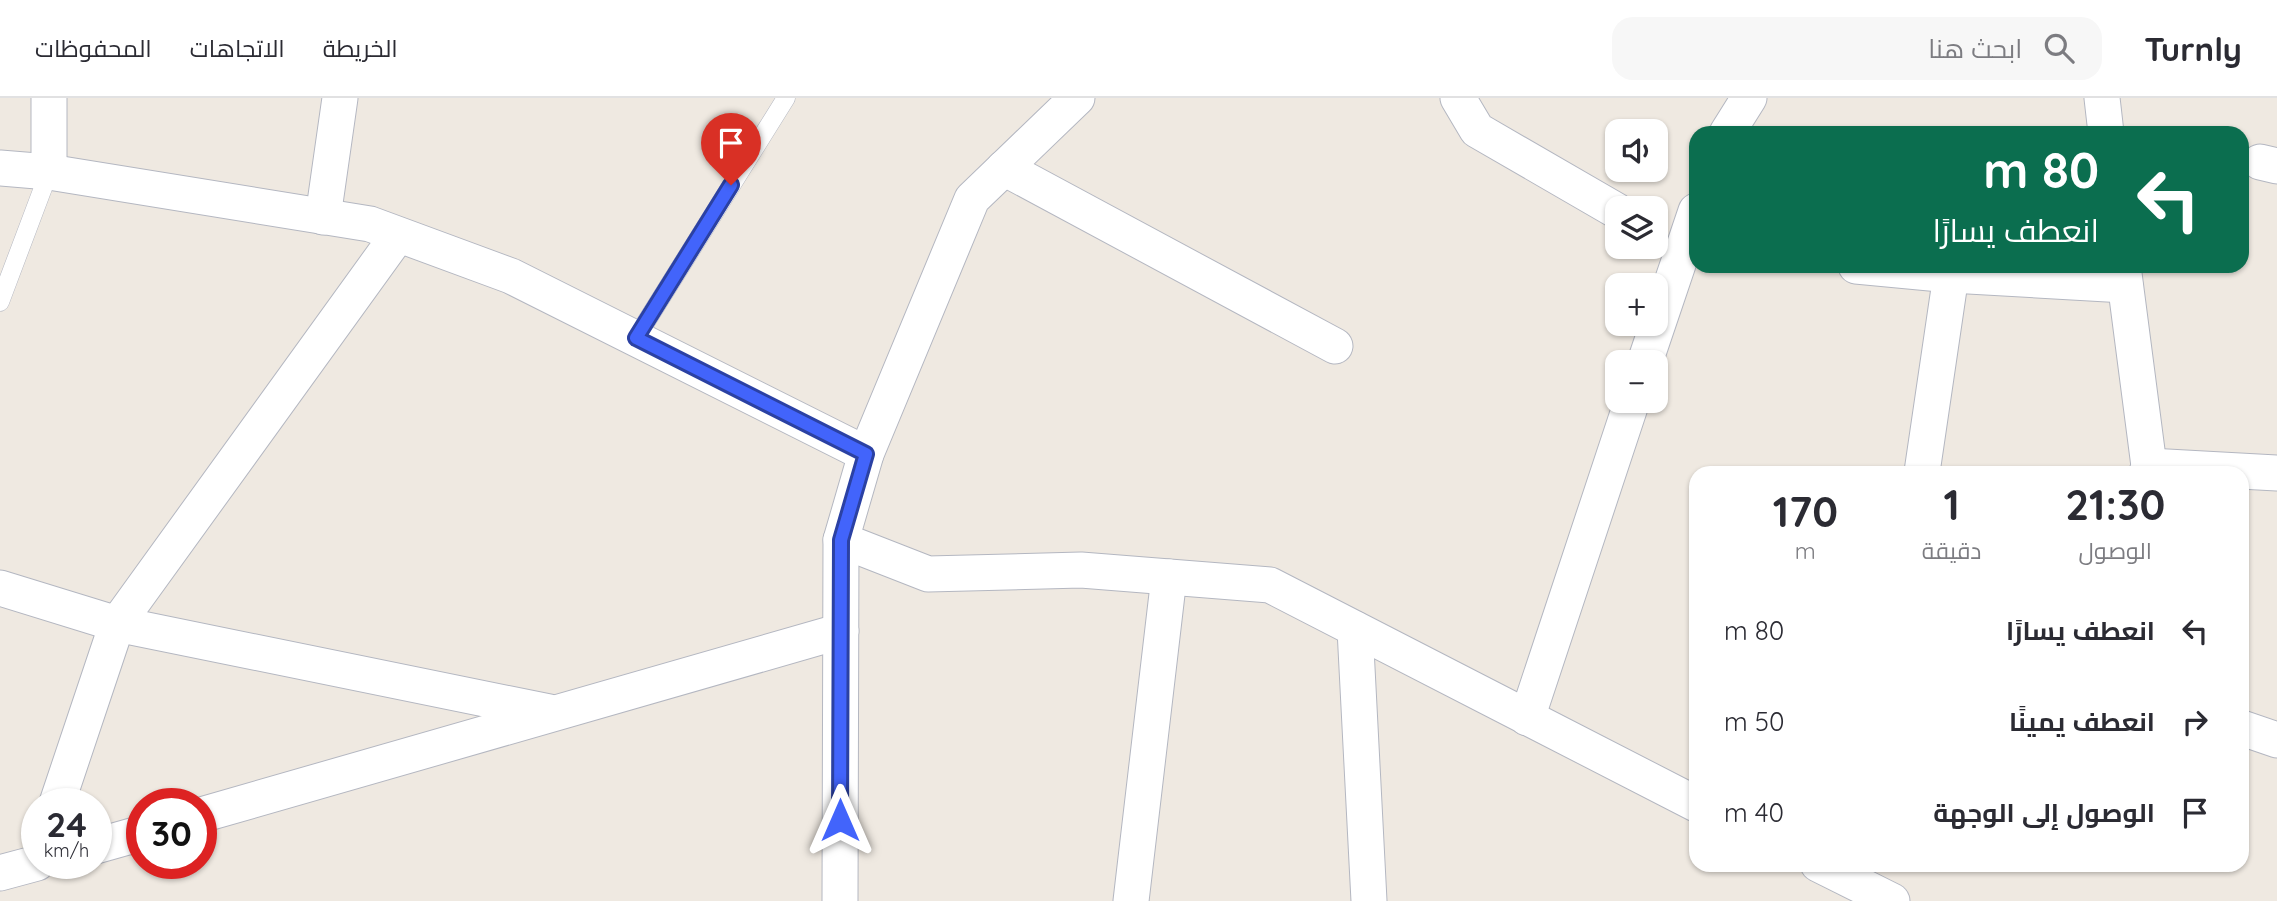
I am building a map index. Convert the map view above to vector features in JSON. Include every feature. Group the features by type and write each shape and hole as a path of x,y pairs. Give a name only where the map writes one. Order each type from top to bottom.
{"street":[{"path":"49,98 49,172"},
{"path":"323,216 340,98"},
{"path":"840,901 841,540 866,454 972,199 1077,98"},
{"path":"1458,98 1477,130 1605,204"},
{"path":"1731,126 1749,98"},
{"path":"0,168 49,172 370,224 511,276 866,454"},
{"path":"1004,168 1335,346"},
{"path":"1648,350 1678,244 1689,224"},
{"path":"62,788 117,624 398,234"},
{"path":"1930,273 2124,276 2148,466"},
{"path":"1923,466 1951,275"},
{"path":"1527,718 1628,413"},
{"path":"2249,472 2277,473"},
{"path":"841,540 928,573 1081,570 1270,585 1689,800"},
{"path":"1132,901 1169,577"},
{"path":"0,588 117,624 556,713"},
{"path":"1355,629 1368,901"},
{"path":"217,811 841,631"},
{"path":"2249,730 2277,740"},
{"path":"0,873 21,867"},
{"path":"1834,872 1892,901"}],"lane":[{"path":"636,338 786,98"},
{"path":"0,303 49,172"}],"route":[{"path":"731,185 636,338 866,454 841,540 840,820"}]}
